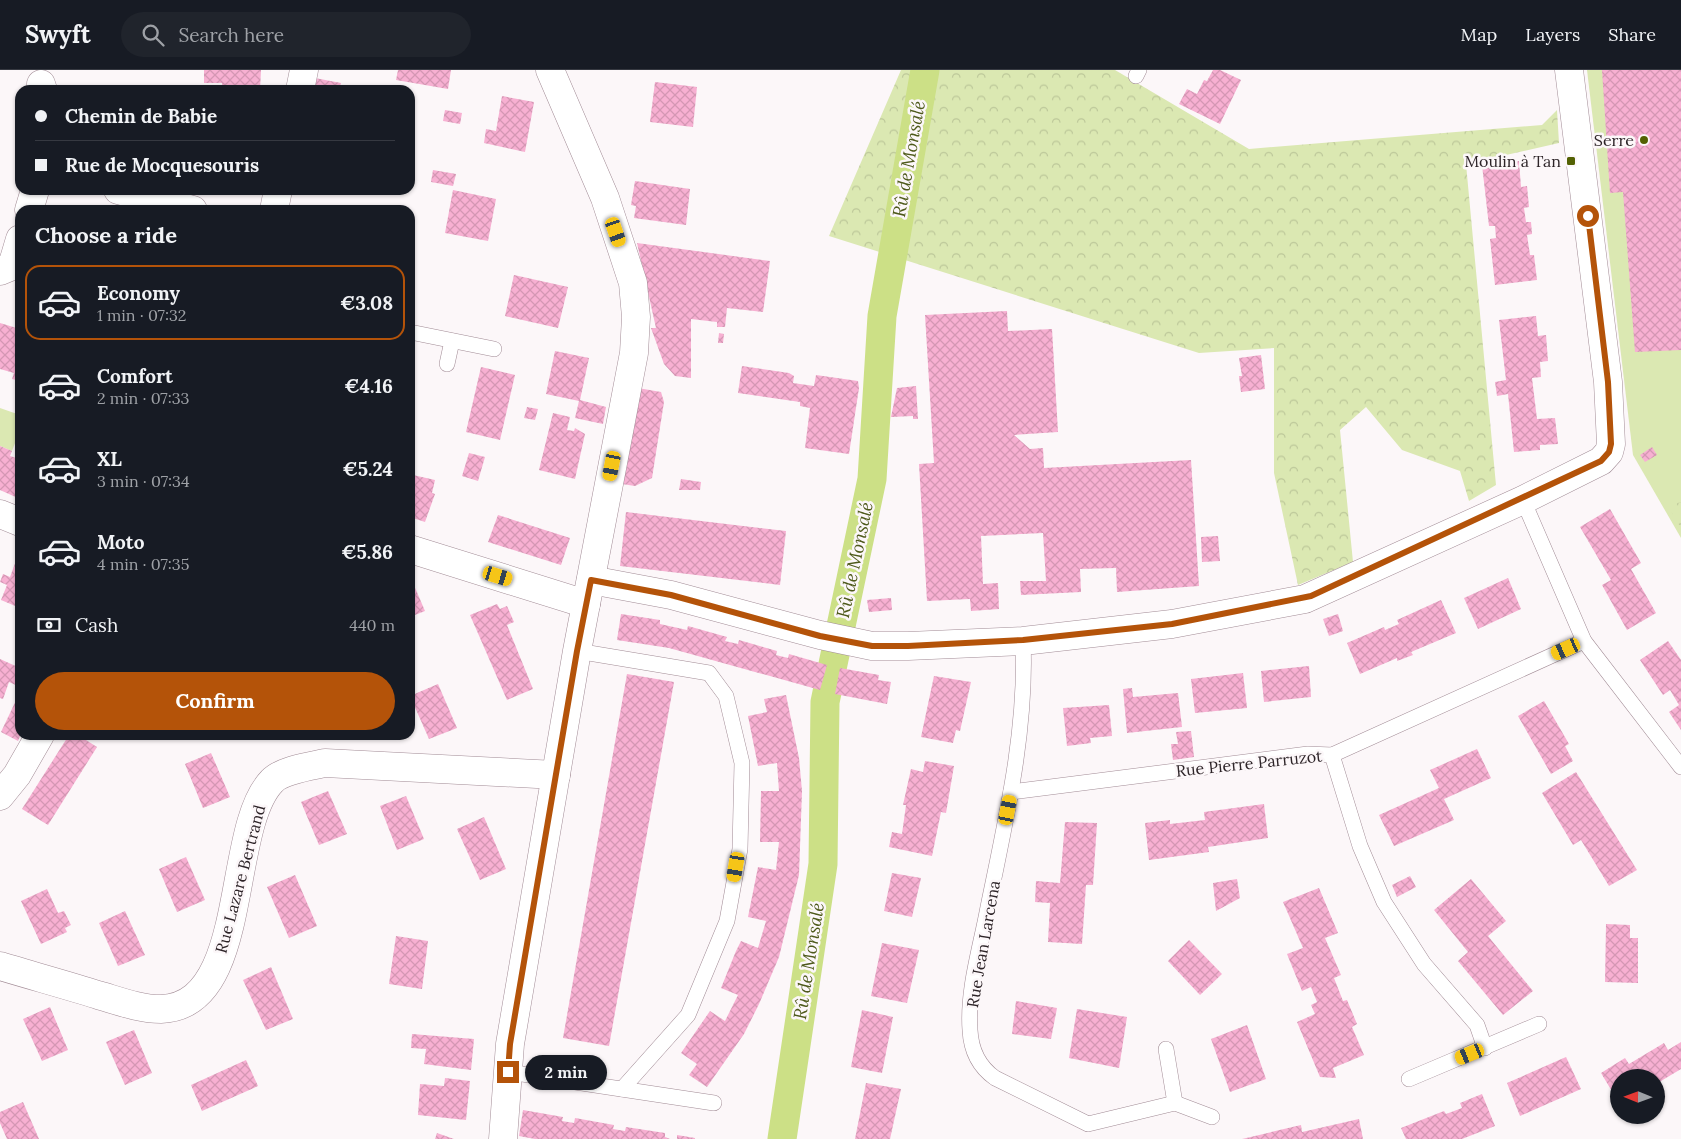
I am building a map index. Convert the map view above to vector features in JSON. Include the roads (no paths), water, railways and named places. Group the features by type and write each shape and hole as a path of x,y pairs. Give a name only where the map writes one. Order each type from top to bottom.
{"street":[{"path":"301,85 304,70"},
{"path":"503,1139 510,1044 577,651 634,353 636,317 633,283 605,198 550,70"},
{"path":"415,549 589,592 671,595 853,644 908,646 1023,640 1172,624 1305,599 1523,500 1601,461 1609,452 1611,444 1608,382 1569,70"},
{"path":"137,195 174,205"},
{"path":"0,271 12,266 15,256"},
{"path":"0,514 15,520"},
{"path":"0,796 17,775 37,740"},
{"name":"Rue Lazare Bertrand","path":"0,966 143,1007 177,1007 208,985 215,972 233,908 252,826 261,799 272,780 296,769 325,763 556,776"}],"lane":[{"path":"415,333 494,349"},
{"path":"447,364 452,341"},
{"path":"1523,500 1584,641 1681,767"},
{"name":"Rue Jean Larcena","path":"1023,640 1024,684 1011,792 974,980 970,1030 972,1044 978,1062 995,1078 1088,1124 1175,1103"},
{"name":"Rue Pierre Parruzot","path":"1011,792 1308,754 1332,755 1584,641"},
{"path":"577,651 709,673 726,696 742,762 740,849 727,921 688,1015 622,1089"},
{"path":"1332,755 1360,846 1384,902 1424,964 1477,1025 1485,1048"},
{"path":"1409,1079 1539,1024"},
{"path":"1166,1049 1175,1103 1212,1117"},
{"path":"508,1072 714,1103"}],"waterway":[{"name":"Rû de Monsalé","path":"782,1139 823,864 825,702 872,479 882,316 925,70"}],"place":[{"name":"Serre","path":"1644,140"},
{"name":"Moulin à Tan","path":"1571,161"}]}
